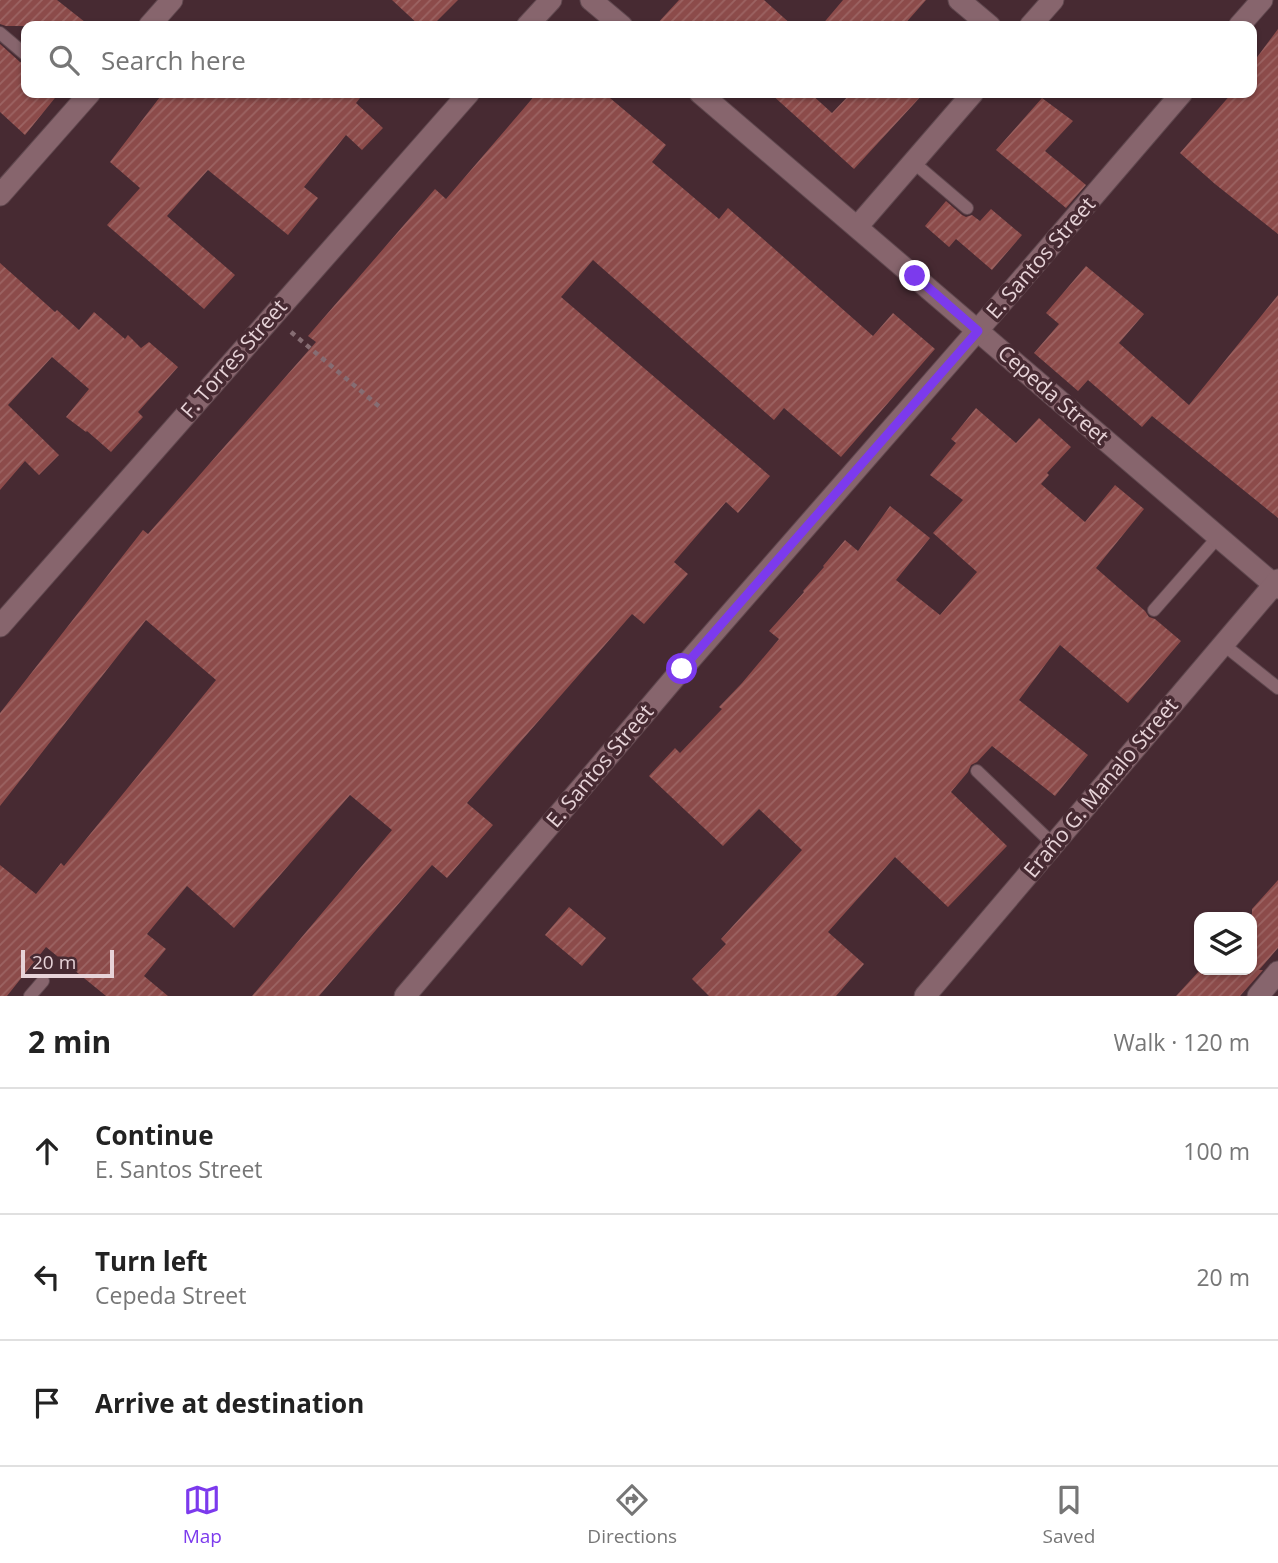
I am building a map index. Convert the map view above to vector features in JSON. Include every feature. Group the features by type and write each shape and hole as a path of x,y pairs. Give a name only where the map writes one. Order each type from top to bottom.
{"street":[{"path":"153,21 172,0"},
{"path":"532,21 551,0"},
{"path":"591,0 616,21"},
{"path":"959,0 984,21"},
{"path":"1034,21 1053,0"},
{"path":"1244,21 1262,0"},
{"path":"0,195 79,98"},
{"name":"F. Torres Street","path":"0,626 465,98"},
{"name":"Cepeda Street","path":"705,98 1277,584"},
{"path":"857,228 969,98"},
{"name":"E. Santos Street","path":"405,996 682,669 1178,98"},
{"name":"Eraño G. Manalo Street","path":"925,996 1277,584"},
{"path":"1258,996 1278,972"}],"lane":[{"path":"0,33 21,51"},
{"path":"913,162 967,208"},
{"path":"1154,610 1219,537"},
{"path":"1224,645 1278,688"},
{"path":"977,771 1054,845"},
{"path":"30,996 43,981"}],"path":[{"path":"273,315 381,408"}],"building":[{"path":"0,0 57,0 84,21 21,21 21,26 0,24"},
{"path":"392,0 458,0 437,21 415,21"},
{"path":"679,0 764,0 787,21 660,21"},
{"path":"843,0 926,0 907,21 825,21"},
{"path":"1278,29 1278,234 1180,153 1228,98 1257,98 1257,57"},
{"path":"0,44 21,62 21,98 55,98 25,135 0,112"},
{"path":"159,98 360,98 356,103 383,128 362,150 346,135 304,187 318,198 288,235 208,170 167,216 235,275 204,309 107,225 140,188 110,162"},
{"path":"533,98 610,98 666,145 652,162 719,219 728,208 873,336 893,313 935,349 841,457 784,408 774,420 593,260 561,297 770,476 738,513 726,502 674,562 688,574 644,624 632,614 467,803 493,825 447,878 432,865 319,996 252,996 392,830 350,795 234,928 187,886 147,934 166,949 144,976 168,996 106,996 46,947 7,996 0,996 0,865 36,894 61,863 64,866 216,680 146,620 0,806 0,713 143,530 148,534 316,342 308,336 435,189 446,199"},
{"path":"776,98 816,98 832,113 846,98 919,98 854,169"},
{"path":"1042,98 1073,121 1045,151 1086,185 1066,208 996,150"},
{"path":"946,201 962,215 972,215 980,221 991,209 1022,235 992,270 956,239 949,247 925,226"},
{"path":"0,263 79,330 94,312 125,339 128,335 141,348 149,342 178,367 138,412 143,417 111,452 66,417 89,389 52,357 8,405 59,455 39,475 25,461 0,490"},
{"path":"1086,266 1144,314 1119,343 1189,405 1278,295 1278,518 1152,416 1142,427 1088,380 1078,391 1034,353 1059,324 1046,313"},
{"path":"976,408 1016,443 1039,418 1071,447 1047,473 1049,475 1041,484 1085,522 1115,485 1144,509 1096,568 1149,617 1181,641 1128,703 1060,645 1019,700 1088,755 1055,796 992,746 971,765 951,792 1007,846 948,907 895,857 828,932 864,964 836,996 709,996 692,979 726,944 721,939 802,850 759,809 723,846 649,776 675,748 680,753 722,709 719,707 779,639 769,631 845,540 858,551 890,506 930,538 896,580 940,615 977,572 933,533 963,500 930,475 956,443 951,439"},
{"path":"1278,880 1278,948 1259,970 1263,970 1240,996 1176,996 1195,975 1257,975 1257,912 1252,912"},
{"path":"569,907 606,938 582,966 545,935"}],"route":[{"path":"682,669 978,331 915,276"}]}
